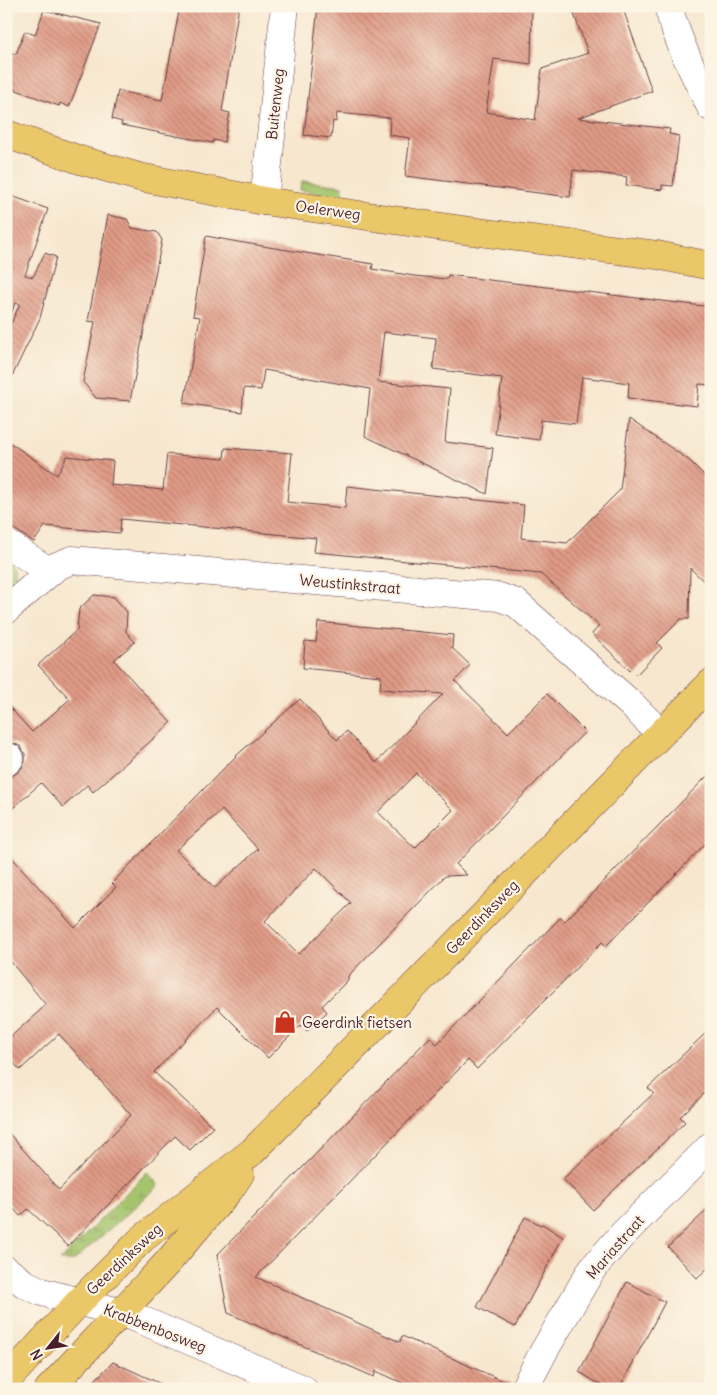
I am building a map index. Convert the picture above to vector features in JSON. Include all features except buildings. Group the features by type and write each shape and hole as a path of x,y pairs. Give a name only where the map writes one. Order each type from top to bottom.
{"main road":[{"name":"Oelerweg","path":"6,134 80,160 139,177 264,201 464,230 657,255 711,266"},
{"name":"Oelerweg","path":"657,255 711,247"},
{"name":"Geerdinksweg","path":"6,1381 79,1302 142,1239 253,1151 711,682"},
{"name":"Geerdinksweg","path":"49,1389 119,1312 167,1263 230,1189 253,1151"}],"street":[{"name":"Buitenweg","path":"264,201 285,6"},
{"path":"668,6 673,25 690,67 711,107"},
{"path":"6,544 50,572"},
{"name":"Weustinkstraat","path":"6,610 57,566 72,560 499,597 516,603 632,705 661,734"},
{"name":"Mariastraat","path":"524,1389 592,1269 622,1235 711,1146"},
{"name":"Krabbenbosweg","path":"6,1270 25,1284 42,1292 119,1312 138,1319 303,1389"}],"green space":[{"path":"302,181 343,186 342,197 300,190"},
{"path":"6,557 13,565 15,575 13,581 6,587"},
{"path":"147,1172 158,1184 157,1187 73,1261 60,1261"}],"place":[{"name":"Geerdink fietsen","path":"285,1022"}]}
